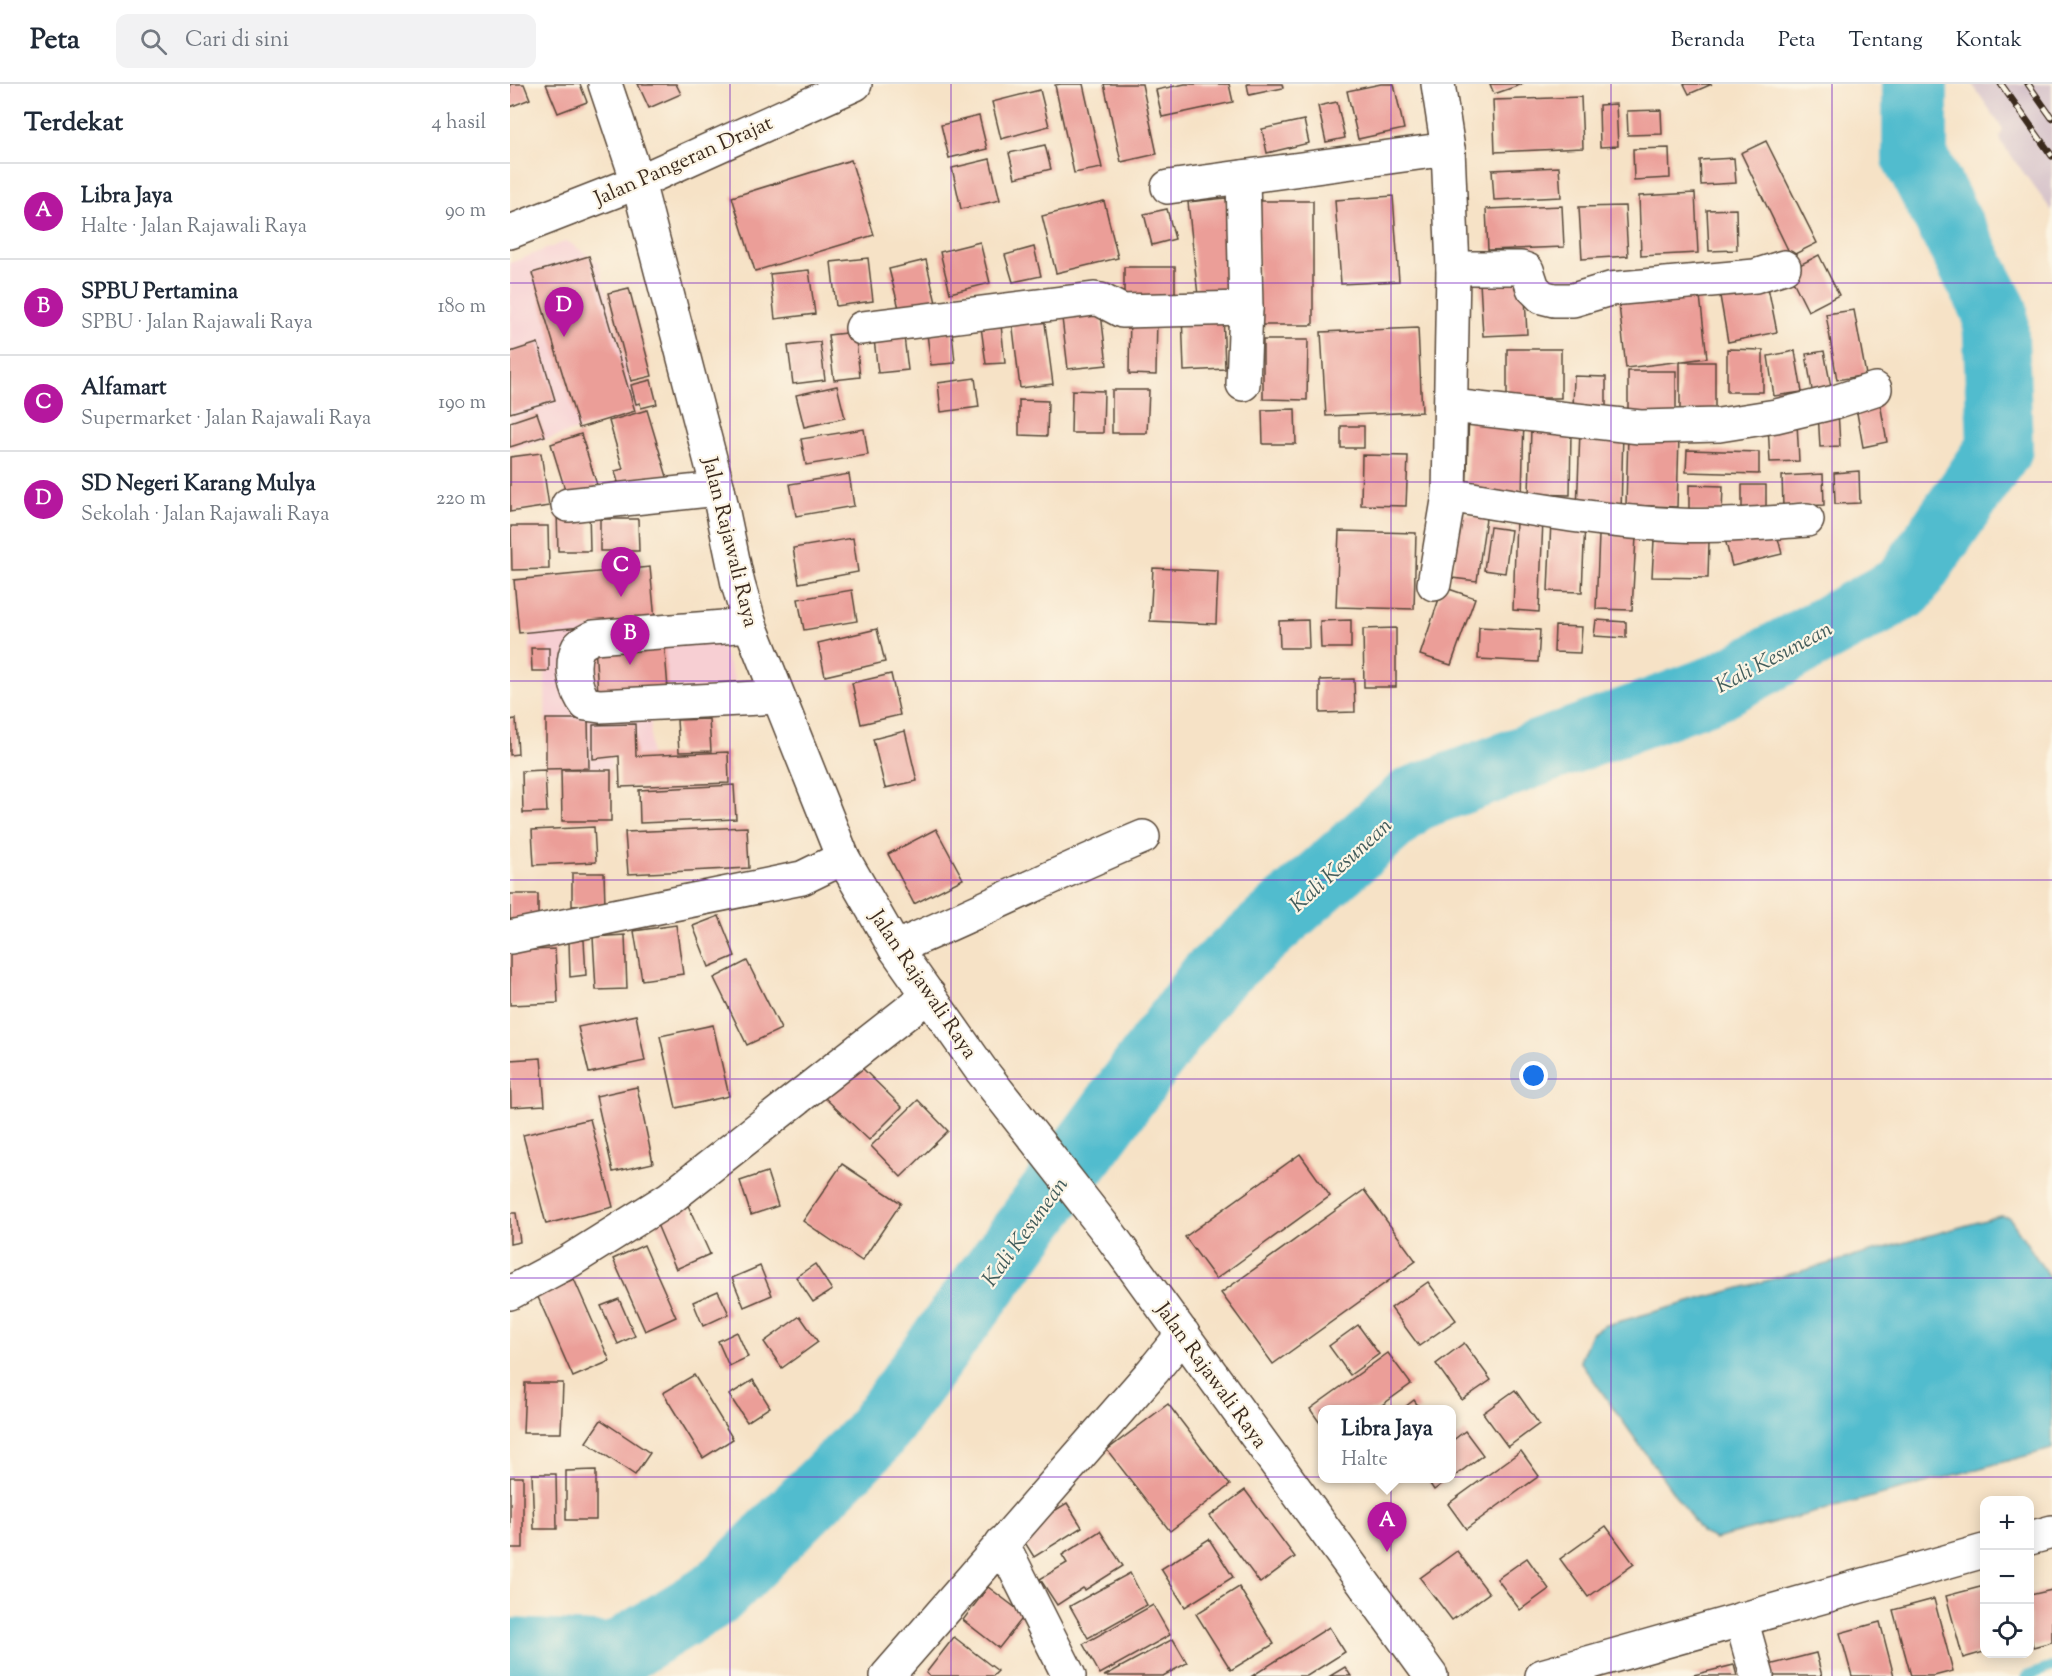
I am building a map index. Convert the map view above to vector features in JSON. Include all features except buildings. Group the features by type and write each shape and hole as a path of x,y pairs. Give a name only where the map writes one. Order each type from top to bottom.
{"street":[{"name":"Jalan Rajawali Raya","path":"604,84 638,182 718,489 738,584 750,625 843,858 895,948 981,1070 1111,1236 1431,1676"},
{"name":"Jalan Pangeran Drajat","path":"510,232 638,182 855,84"},
{"path":"1434,584 1449,495 1452,406 1453,268 1448,149 1438,84"},
{"path":"1168,188 1448,149"},
{"path":"1243,177 1246,308 1243,384"},
{"path":"1453,268 1521,268 1527,270 1533,288 1542,297 1554,300 1573,300 1610,289 1755,276 1784,267"},
{"path":"862,328 1094,299 1101,300 1122,311 1246,308"},
{"path":"1452,406 1640,427 1719,425 1776,416 1835,402 1875,389"},
{"path":"568,505 718,489"},
{"path":"1449,495 1599,519 1678,525 1807,520"},
{"path":"750,625 594,637 583,642 574,659 577,690 586,704 621,706 778,697"},
{"path":"895,948 961,920 1066,869 1143,837"},
{"path":"510,937 802,878 843,858"},
{"path":"510,1293 568,1262 670,1198 929,995"},
{"path":"887,1676 1183,1334"},
{"path":"2034,1537 2052,1532"},
{"path":"1002,1543 1069,1676"},
{"path":"1542,1676 1980,1552"},
{"path":"1741,1619 1757,1676"}],"shaded area":[{"path":"1972,84 2052,84 2052,211 2001,142 2003,129"},
{"path":"567,241 598,262 638,411 510,451 510,263"},
{"path":"709,616 749,716 651,717 650,755 611,757 611,768 546,770 545,672 531,672 529,634"}],"water":[{"path":"2000,1216 2009,1217 2052,1281 2052,1449 1715,1539 1702,1533 1580,1361 1591,1334 1603,1326"}],"waterway":[{"name":"Kali Kesunean","path":"510,1651 614,1656 716,1594 870,1440 1210,979 1413,799 1718,687 1904,587 2000,448 1995,311 1915,157 1915,84"},
{"path":"2026,1676 2052,1667"}],"railway":[{"path":"2001,84 2052,156"},
{"path":"2028,84 2052,118"}],"place":[{"name":"SD Negeri Karang Mulya","path":"564,337"},
{"name":"Alfamart","path":"621,597"},
{"name":"SPBU Pertamina","path":"630,665"},
{"name":"Libra Jaya","path":"1387,1552"}]}
